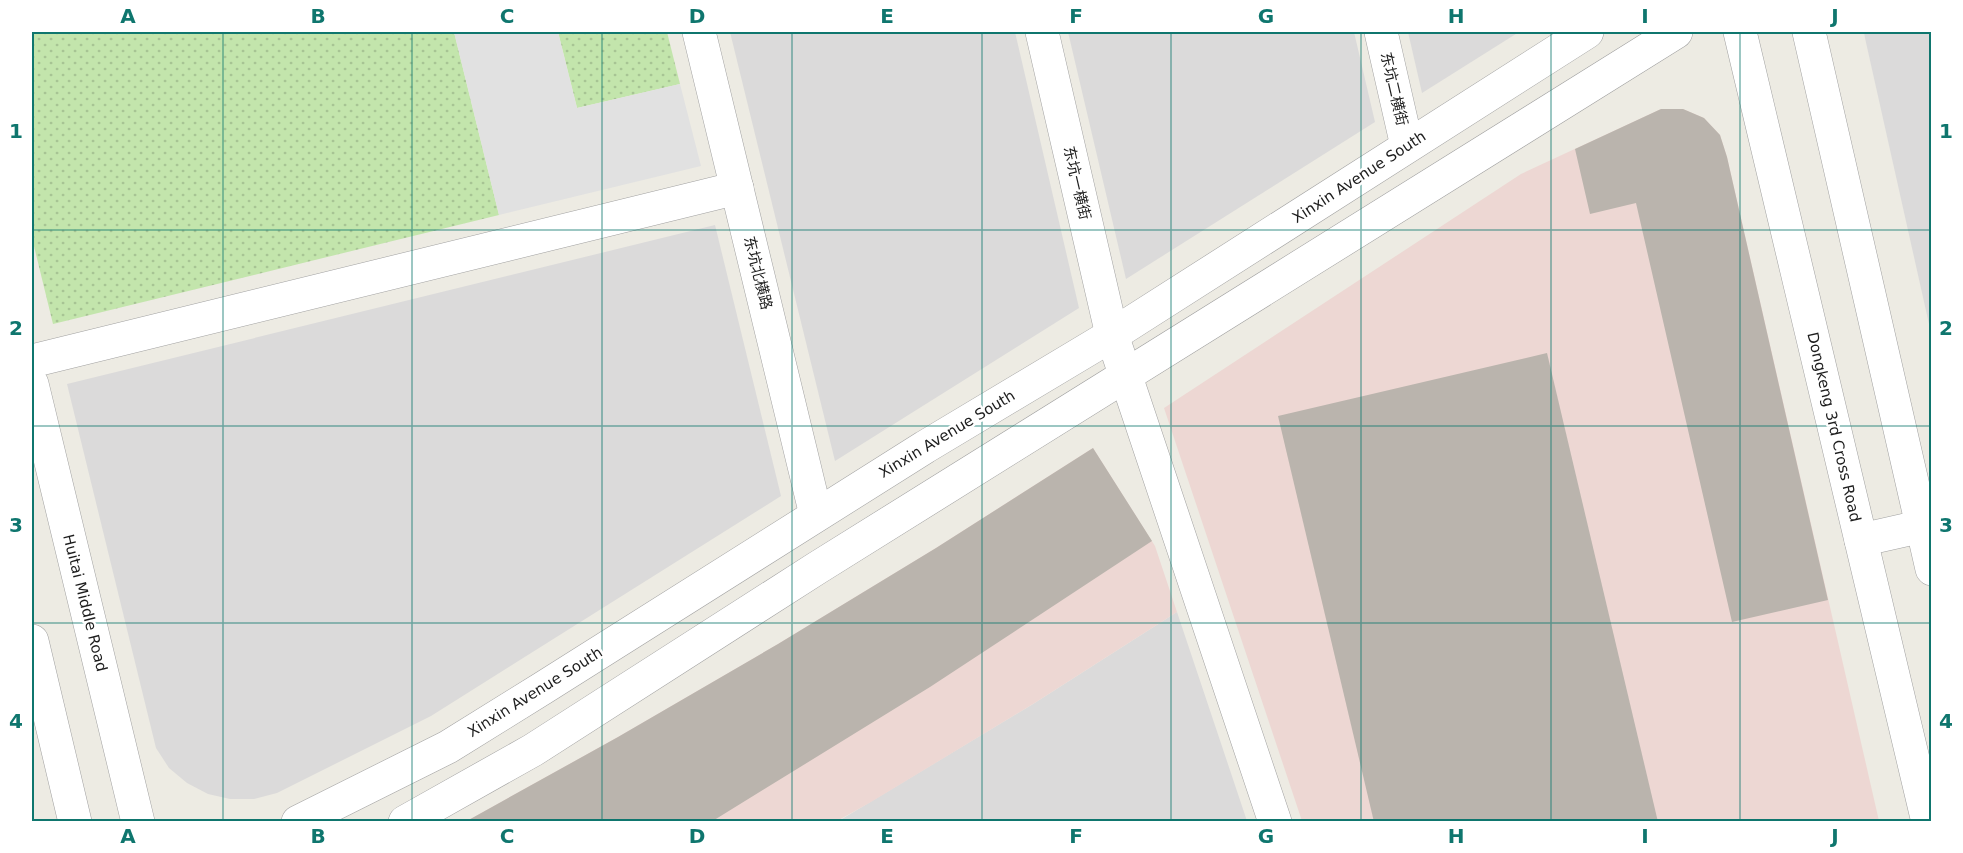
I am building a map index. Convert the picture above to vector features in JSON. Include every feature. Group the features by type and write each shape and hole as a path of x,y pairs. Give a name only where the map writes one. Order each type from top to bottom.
{"street":[{"name":"东坑北横路","path":"699,32 816,514"},
{"name":"东坑一横街","path":"1042,32 1112,335 1275,822"},
{"name":"东坑二横街","path":"1381,32 1407,146"},
{"name":"Xinxin Avenue South","path":"298,822 448,747 816,514 1112,335 1587,32"},
{"path":"405,822 533,750 817,568 1676,32"},
{"name":"Dongkeng 3rd Cross Road","path":"1740,32 1928,822"},
{"path":"1809,32 1927,525 1932,569"},
{"path":"32,361 737,188"},
{"name":"Huitai Middle Road","path":"32,384 138,822"},
{"path":"1861,540 1927,525"},
{"path":"32,641 75,822"}],"shaded area":[{"path":"454,32 558,32 577,108 680,84 701,166 499,215"},
{"path":"730,32 1015,32 1079,308 835,461"},
{"path":"1068,32 1354,32 1375,122 1126,279"},
{"path":"1408,32 1519,32 1422,93"},
{"path":"1864,32 1931,32 1931,333 1865,38"},
{"path":"1661,109 1683,109 1704,118 1720,135 1727,157 1879,821 1302,821 1164,408 1521,174"},
{"path":"715,225 781,496 431,716 277,793 254,799 230,799 208,794 187,783 169,768 156,748 67,384"},
{"path":"1093,448 1155,546 1177,612 1033,704 871,802 837,821 465,822 778,644 936,548"},
{"path":"1177,612 1247,821 837,822 1033,704"}],"green space":[{"path":"32,32 454,32 499,215 53,324 32,238"},
{"path":"558,32 667,32 680,84 577,108"}],"building":[{"path":"1661,109 1683,109 1704,118 1720,135 1727,157 1828,600 1732,622 1636,203 1590,214 1575,149"},
{"path":"1547,353 1658,822 1374,822 1278,416"},
{"path":"1093,448 1152,541 930,687 711,822 465,822 778,644 936,548"}]}
